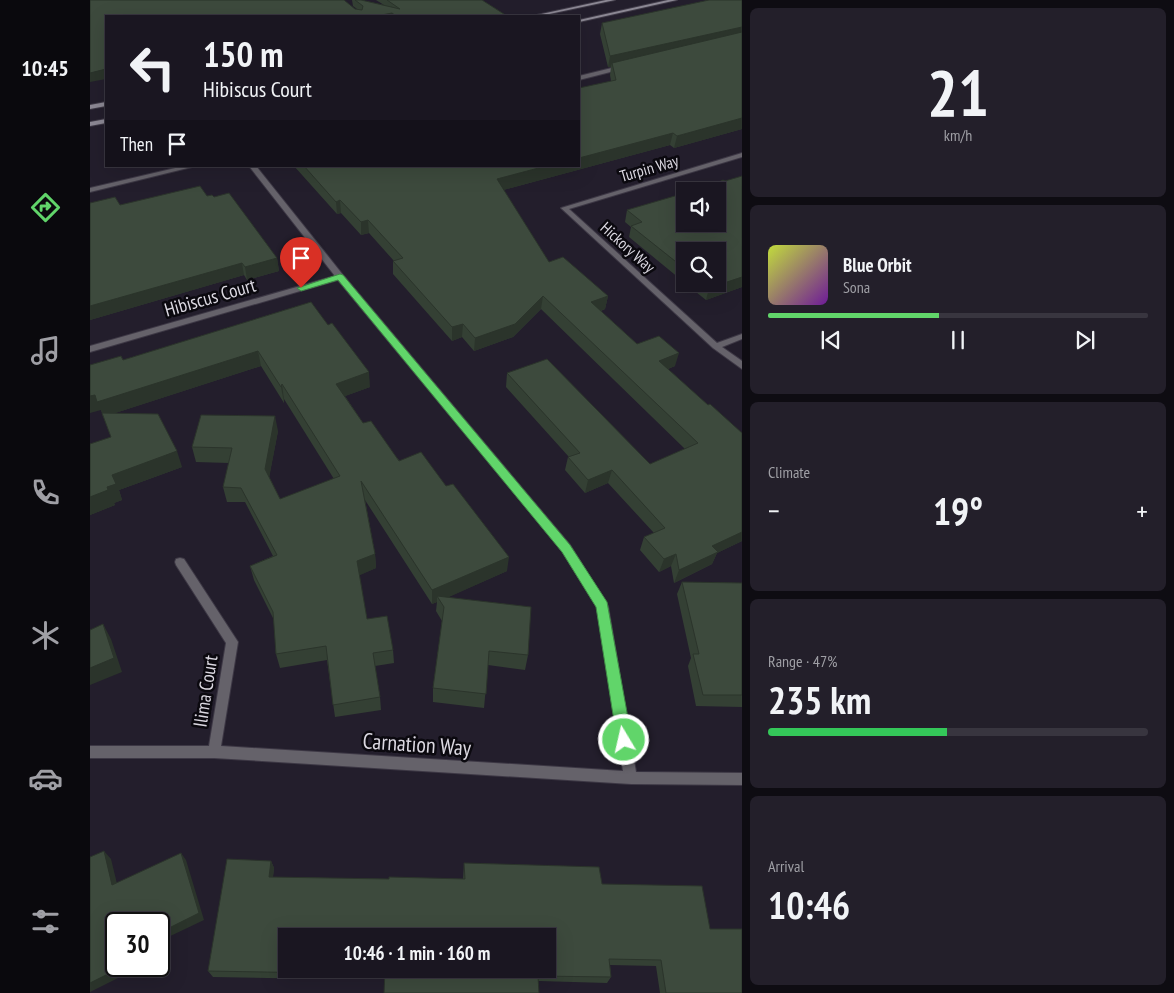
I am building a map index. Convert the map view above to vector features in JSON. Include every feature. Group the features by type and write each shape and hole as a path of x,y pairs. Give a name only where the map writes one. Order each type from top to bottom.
{"main road":[{"path":"539,15 613,0"},
{"path":"580,21 675,0"},
{"path":"90,107 105,104"},
{"path":"90,124 105,121"}],"street":[{"path":"580,78 627,67"},
{"name":"Turpin Way","path":"564,208 742,155"},
{"path":"90,190 189,167"},
{"path":"253,167 340,277 566,548 602,606 631,778"},
{"name":"Hickory Way","path":"564,208 716,346 742,366"},
{"name":"Hibiscus Court","path":"90,349 340,277"},
{"path":"716,346 742,336"},
{"name":"Ilima Court","path":"180,562 232,642 214,752"},
{"name":"Carnation Way","path":"90,752 214,752 631,778 742,779"}],"building":[{"path":"90,0 344,0 355,9 362,10 363,6 355,0 400,9 387,0 482,0 505,15 395,15 392,13 381,15 105,15 105,69 90,73"},
{"path":"709,0 742,0 742,27 610,56 602,23"},
{"path":"742,32 742,118 677,136 673,133 580,158 580,88 616,80 612,63"},
{"path":"305,167 542,167 497,179 549,262 563,257 608,296 591,302 637,344 659,336 679,353 659,361 742,433 742,532 712,546 718,552 679,570 676,554 664,559 644,537 665,528 612,470 588,480 568,457 580,453 507,373 547,359 650,464 698,443 543,296 515,324 475,338 463,324 452,327 393,261 403,258 368,220 361,222 340,200 336,202"},
{"path":"742,176 742,277 726,282 726,242 676,242 676,262 631,226 642,222 627,210 676,196 676,232 726,232 726,182 719,182"},
{"path":"200,186 207,196 212,195 214,197 229,193 277,258 245,267 242,263 90,306 90,203 115,197 120,205"},
{"path":"311,302 328,325 332,323 369,372 336,384 363,423 371,421 399,461 421,452 446,486 453,484 509,557 432,590 361,481 375,554 357,561 367,619 387,616 393,650 373,653 380,697 333,705 326,646 276,654 273,612 250,566 277,555 241,488 223,487 232,448 192,447 201,415 275,416 265,469 280,499 340,476 282,384 281,387 258,351 97,402 95,395 90,396 90,365 121,356 123,360"},
{"path":"102,413 158,414 177,451 112,475 116,484 107,487 108,490 90,497 90,444 111,437"},
{"path":"682,582 742,583 742,695 703,695 693,654 699,654"},
{"path":"437,596 531,607 528,655 489,651 486,694 433,688 444,607"},
{"path":"103,624 114,658 90,668 90,630"},
{"path":"104,851 112,885 181,853 199,913 170,928 170,912 105,912 105,976 90,983 90,857"},
{"path":"227,859 271,861 269,877 465,879 464,863 599,867 602,884 702,886 710,929 742,929 742,993 666,993 661,960 609,959 611,977 556,976 556,928 278,928 278,972 208,971"},
{"path":"385,978 538,978 539,993 384,993"}],"route":[{"path":"301,288 340,277 566,548 602,606 624,740"}]}
